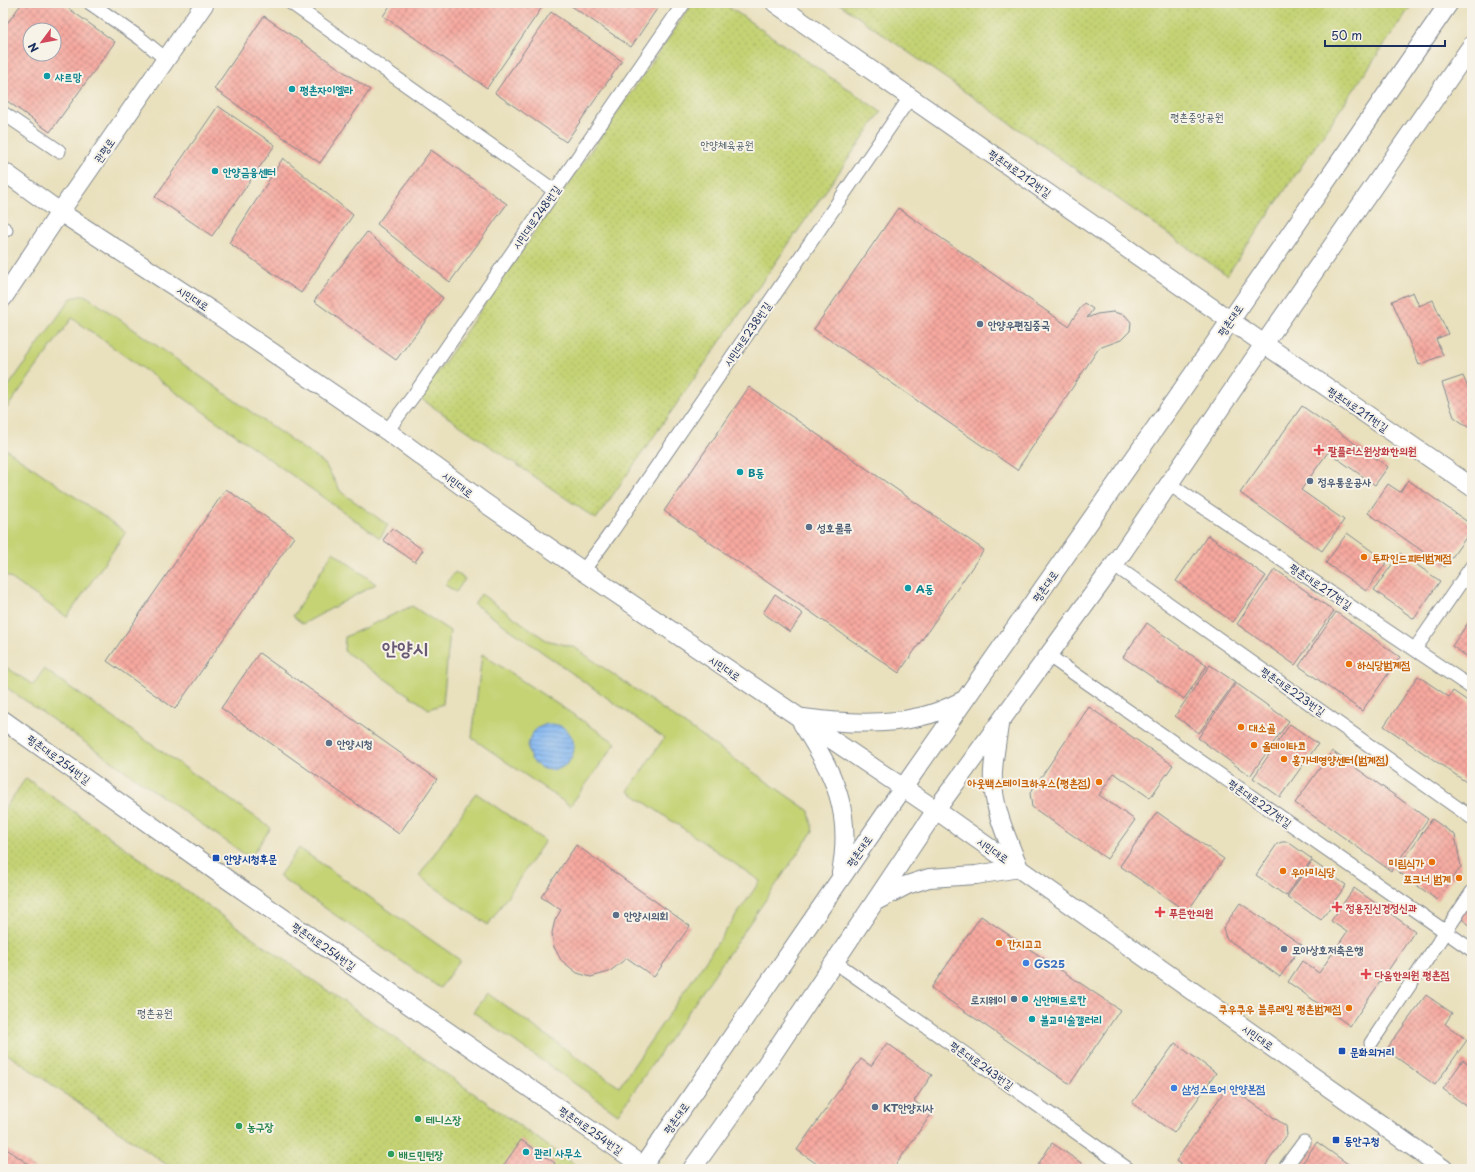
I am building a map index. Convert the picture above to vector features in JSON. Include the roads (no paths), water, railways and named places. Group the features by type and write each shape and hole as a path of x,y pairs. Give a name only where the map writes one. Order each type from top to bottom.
{"street":[{"path":"90,3 140,38 166,60"},
{"name":"관평로","path":"3,298 60,212 205,3"},
{"path":"291,3 555,190"},
{"name":"시민대로248번길","path":"387,431 414,395 684,3"},
{"name":"평촌대로212번길","path":"775,3 911,96 1264,344"},
{"name":"평촌대로","path":"644,1168 903,788 1230,320 1449,3"},
{"path":"692,1169 757,1078 936,810 1114,565 1264,344 1472,45"},
{"name":"시민대로238번길","path":"582,571 613,530 911,96"},
{"path":"3,113 59,151"},
{"name":"시민대로","path":"3,171 60,212 212,311 387,431 485,503 582,571 936,810 1444,1169"},
{"name":"평촌대로211번길","path":"1264,344 1472,487"},
{"name":"평촌대로217번길","path":"1169,484 1472,688"},
{"name":"평촌대로223번길","path":"1114,565 1472,818"},
{"path":"1415,649 1472,566"},
{"name":"평촌대로227번길","path":"1049,656 1472,950"},
{"path":"798,717 843,724 904,720 939,711 964,700"},
{"path":"798,717 825,761 834,780 844,814 845,852 840,880"},
{"name":"평촌대로254번길","path":"3,720 231,882 644,1168"},
{"path":"875,902 908,885 929,878 976,875 1019,868 1002,825 994,790 993,771 999,724"},
{"path":"1371,1043 1472,892"},
{"name":"평촌대로243번길","path":"835,962 1128,1169"},
{"path":"1284,1169 1304,1142"}],"water":[{"path":"551,724 564,728 570,734 574,747 570,760 564,766 551,770 538,766 532,760 528,747 532,734 538,728"}],"place":[{"name":"샤르망","path":"47,76"},
{"name":"평촌자이엘라","path":"292,89"},
{"name":"안양금융센터","path":"215,171"},
{"name":"안양우편집중국","path":"980,324"},
{"name":"팔플러스원상화한의원","path":"1319,450"},
{"name":"B동","path":"740,472"},
{"name":"정우통운공사","path":"1310,481"},
{"name":"성호물류","path":"809,527"},
{"name":"투파인드피터범계점","path":"1364,557"},
{"name":"A동","path":"908,588"},
{"name":"하식당범계점","path":"1349,664"},
{"name":"대소골","path":"1241,727"},
{"name":"안양시청","path":"329,743"},
{"name":"올데이타코","path":"1254,745"},
{"name":"홍가네영양센터(범계점)","path":"1284,759"},
{"name":"아웃백스테이크하우스(평촌점)","path":"1099,782"},
{"name":"안양시청후문","path":"216,858"},
{"name":"미림식가","path":"1432,862"},
{"name":"우아미식당","path":"1283,871"},
{"name":"포크너 범계","path":"1459,878"},
{"name":"정용진신경정신과","path":"1337,907"},
{"name":"푸른한의원","path":"1160,912"},
{"name":"안양시의회","path":"616,915"},
{"name":"칸지고고","path":"999,943"},
{"name":"모아상호저축은행","path":"1284,949"},
{"name":"GS25","path":"1026,963"},
{"name":"다움한의원 평촌점","path":"1366,974"},
{"name":"로지웨이","path":"1014,999"},
{"name":"신안메트로칸","path":"1025,999"},
{"name":"쿠우쿠우 블루레일 평촌범계점","path":"1349,1008"},
{"name":"불교미술갤러리","path":"1032,1019"},
{"name":"문화의거리","path":"1342,1051"},
{"name":"삼성스토어 안양본점","path":"1174,1088"},
{"name":"KT안양지사","path":"875,1107"},
{"name":"테니스장","path":"418,1119"},
{"name":"농구장","path":"239,1126"},
{"name":"동안구청","path":"1336,1140"},
{"name":"관리 사무소","path":"526,1152"},
{"name":"배드민턴장","path":"391,1154"}],"district":[{"name":"안양시","path":"405,647"}],"park label":[{"name":"평촌중앙공원","path":"1197,116"},
{"name":"안양체육공원","path":"727,144"},
{"name":"평촌공원","path":"155,1012"}]}
